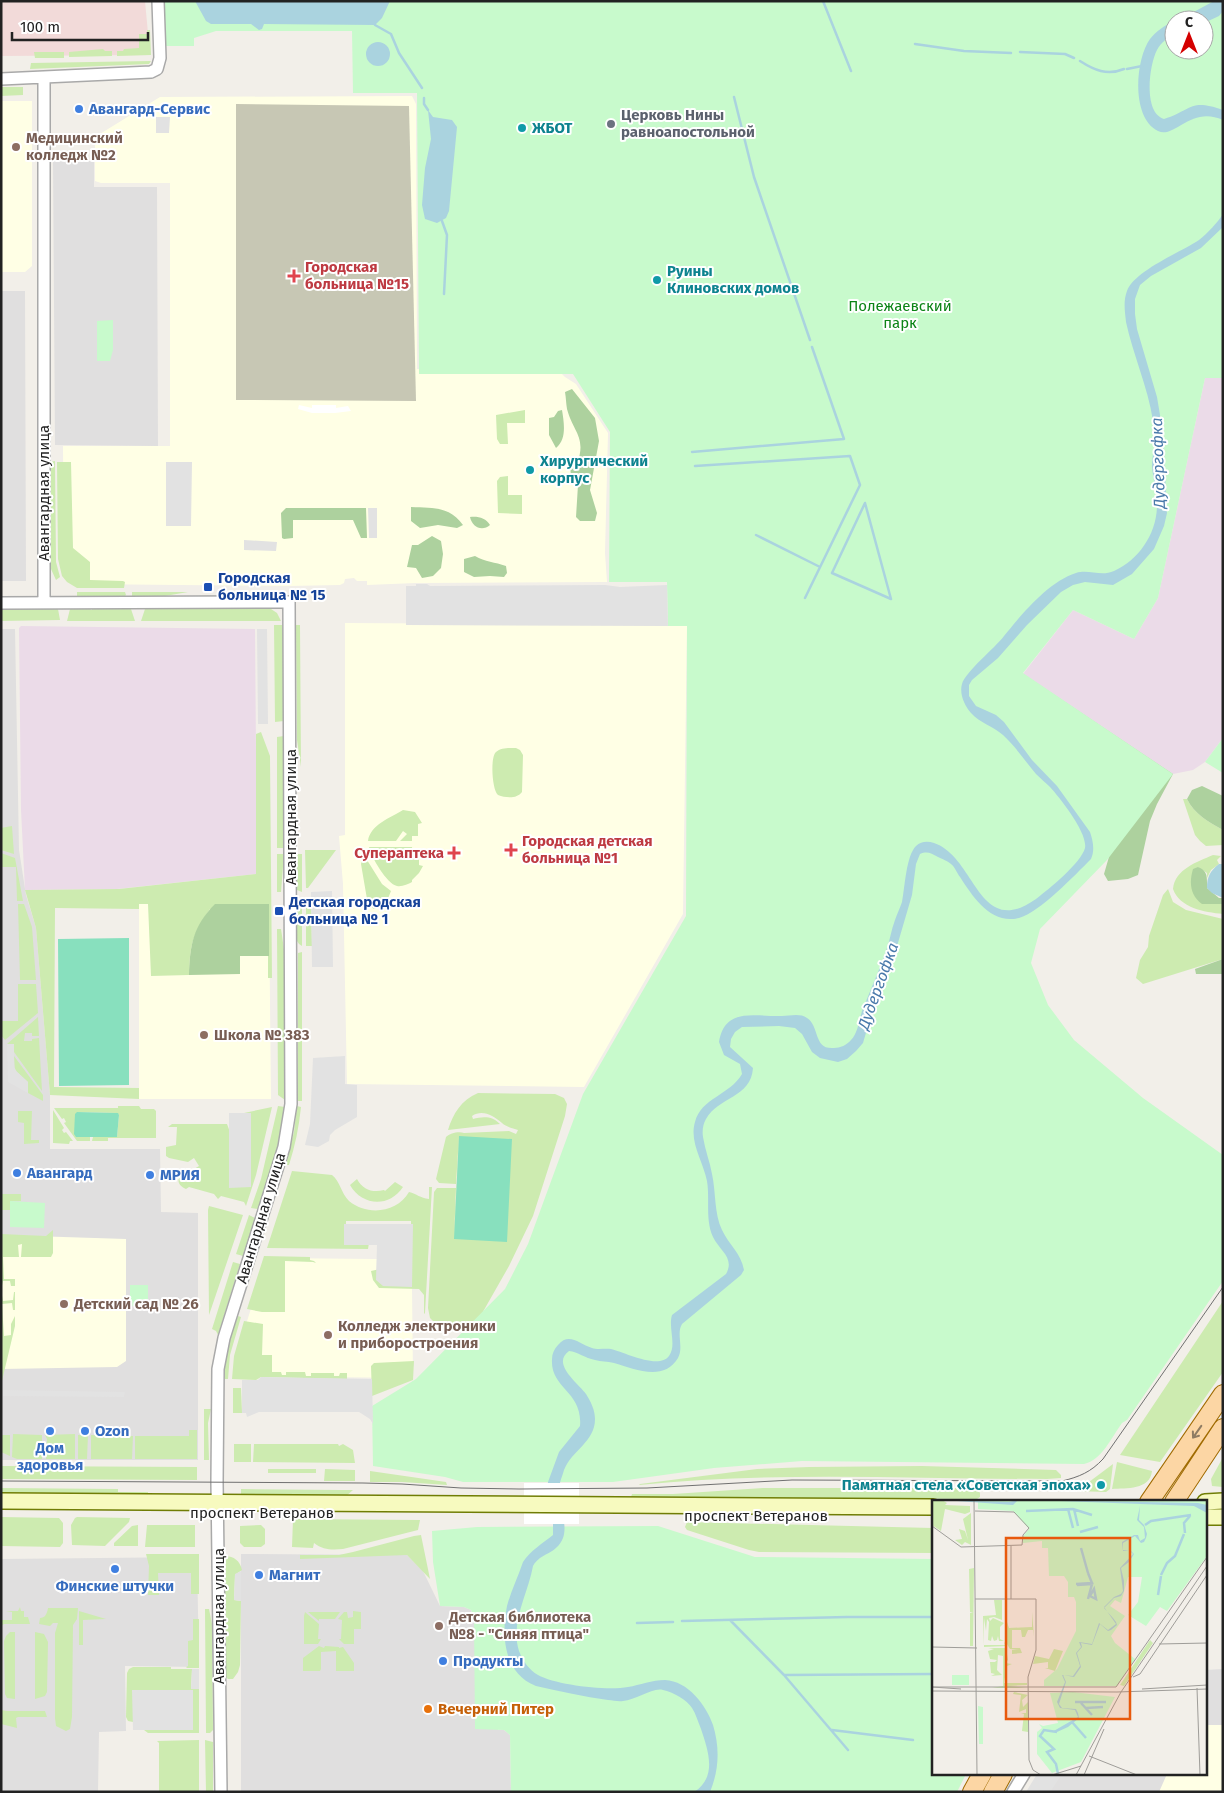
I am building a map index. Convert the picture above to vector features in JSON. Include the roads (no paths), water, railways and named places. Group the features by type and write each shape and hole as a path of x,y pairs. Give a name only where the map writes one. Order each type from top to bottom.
{"main road":[{"path":"1151,1500 1223,1394"},
{"path":"1175,1500 1223,1428"},
{"name":"проспект Ветеранов","path":"1,1502 218,1507 524,1509 932,1517"},
{"path":"1206,1502 1223,1502"},
{"name":"проспект Ветеранов","path":"1,1512 218,1507"},
{"name":"проспект Ветеранов","path":"579,1510 932,1507"},
{"path":"1206,1518 1223,1517"},
{"path":"972,1792 981,1776"},
{"path":"993,1792 1002,1776"}],"street":[{"path":"1,78 151,72 157,69 160,58 158,1"},
{"name":"Авангардная улица","path":"44,77 44,602 289,602 291,1104 284,1147 220,1353 218,1384 218,1507 221,1792"},
{"path":"1,603 44,602"},
{"path":"1013,1792 1023,1776"}],"water":[{"path":"195,1 390,1 382,18 375,25 264,24 262,29 259,30 251,24 211,24 206,21"},
{"path":"1214,1 1223,1 1223,11 1214,18 1214,10 1197,10"},
{"path":"1164,27 1164,41 1154,57 1150,77 1150,98 1157,115 1164,119 1197,105 1204,105 1223,110 1223,120 1212,116 1202,117 1193,119 1171,131 1164,132 1158,131 1149,124 1143,114 1140,102 1139,74 1145,48 1158,31"},
{"path":"378,42 386,46 390,54 386,62 378,66 370,62 366,54 370,46"},
{"path":"428,110 433,117 452,120 457,127 449,211 446,218 437,223 425,219 422,205 425,168 431,139"},
{"name":"Дудергофка","path":"1223,214 1223,227 1201,248 1151,276 1140,285 1135,299 1137,329 1157,397 1163,433 1167,513 1164,526 1154,549 1132,574 1113,585 1085,582 1073,585 1061,592 1027,625 998,658 972,680 969,685 969,696 976,706 996,715 1004,722 1032,760 1057,786 1090,832 1093,846 1091,859 1057,892 1037,908 1019,918 1009,919 1000,917 984,908 950,863 933,854 920,854 916,864 912,895 895,953 875,1002 863,1043 856,1051 847,1059 838,1062 820,1058 812,1052 802,1034 795,1028 779,1026 742,1027 735,1032 731,1039 730,1047 753,1068 751,1078 740,1092 711,1112 704,1123 703,1135 712,1174 719,1224 738,1254 744,1270 741,1275 682,1324 680,1328 680,1354 672,1365 665,1370 648,1372 611,1362 591,1359 569,1351 564,1356 564,1367 586,1394 592,1406 595,1416 594,1427 587,1440 572,1457 564,1470 559,1490 564,1521 563,1538 553,1551 536,1561 533,1566 518,1619 517,1640 519,1651 524,1662 532,1671 546,1679 557,1682 582,1686 619,1688 665,1680 673,1681 688,1689 701,1702 710,1717 718,1751 717,1767 710,1792 694,1792 706,1779 709,1771 708,1754 695,1713 683,1699 659,1690 628,1700 617,1701 536,1686 517,1673 507,1653 504,1629 507,1606 523,1562 553,1535 553,1519 547,1488 548,1482 559,1452 580,1426 580,1414 577,1405 556,1377 553,1369 552,1359 554,1350 562,1341 570,1339 592,1348 611,1349 650,1361 664,1360 669,1356 672,1347 672,1315 726,1274 729,1263 726,1255 713,1237 709,1224 707,1181 694,1137 695,1122 703,1107 730,1087 742,1074 740,1064 724,1055 719,1042 722,1031 735,1018 743,1016 795,1015 807,1018 811,1022 820,1041 827,1048 836,1048 849,1042 857,1030 862,1011 887,947 902,902 910,857 916,846 920,843 934,843 948,851 960,863 979,892 989,903 1001,910 1017,909 1036,899 1064,875 1082,854 1085,842 1078,825 1066,807 1008,740 971,713 963,700 962,684 974,667 1046,591 1066,577 1076,573 1109,573 1114,571 1139,553 1150,535 1154,526 1157,505 1152,466 1155,433 1148,396 1126,322 1126,295 1131,284 1139,276 1159,262 1199,240"},
{"path":"1219,864 1223,864 1223,898 1212,893 1207,888 1210,874"}],"waterway":[{"path":"823,1 851,71"},
{"path":"375,25 391,34 399,53 422,88"},
{"path":"915,44 964,51 1011,53"},
{"path":"1020,52 1065,54 1074,58"},
{"path":"1080,61 1090,67 1106,72 1124,69"},
{"path":"1127,69 1142,66"},
{"path":"734,97 754,177 810,340"},
{"path":"424,98 424,104 428,110"},
{"path":"442,221 447,235 444,294"},
{"path":"692,452 844,439 812,347"},
{"path":"695,466 850,456 860,485 805,598"},
{"path":"865,503 891,599 832,573 865,503"},
{"path":"756,535 820,567"},
{"path":"682,1621 932,1617"},
{"path":"730,1620 784,1675 848,1750"},
{"path":"637,1623 673,1622"},
{"path":"784,1675 932,1674"},
{"path":"832,1730 913,1740"}],"tram line":[{"path":"1,1481 363,1483 519,1489 647,1488 792,1480 1062,1481 1084,1473 1103,1459 1223,1287"}],"place":[{"name":"Авангард-Сервис","path":"79,109"},
{"name":"Церковь Нины равноапостольной","path":"611,124"},
{"name":"ЖБОТ","path":"522,128"},
{"name":"Медицинский колледж №2","path":"16,147"},
{"name":"Городская больница №15","path":"294,276"},
{"name":"Руины Клиновских домов","path":"657,280"},
{"name":"Хирургический корпус","path":"530,470"},
{"name":"Городская больница № 15","path":"208,587"},
{"name":"Городская детская больница №1","path":"511,850"},
{"name":"Супераптека","path":"454,853"},
{"name":"Детская городская больница № 1","path":"279,911"},
{"name":"Школа № 383","path":"204,1035"},
{"name":"Авангард","path":"17,1173"},
{"name":"МРИЯ","path":"150,1175"},
{"name":"Детский сад № 26","path":"64,1304"},
{"name":"Колледж электроники и приборостроения","path":"328,1335"},
{"name":"Дом здоровья","path":"50,1431"},
{"name":"Ozon","path":"85,1431"},
{"name":"Памятная стела «Советская эпоха»","path":"1101,1485"},
{"name":"Финские штучки","path":"115,1569"},
{"name":"Магнит","path":"259,1575"},
{"name":"Детская библиотека №8 - \"Синяя птица\"","path":"439,1626"},
{"name":"Продукты","path":"443,1661"},
{"name":"Вечерний Питер","path":"428,1709"}],"park label":[{"name":"Полежаевский парк","path":"900,314"}]}
